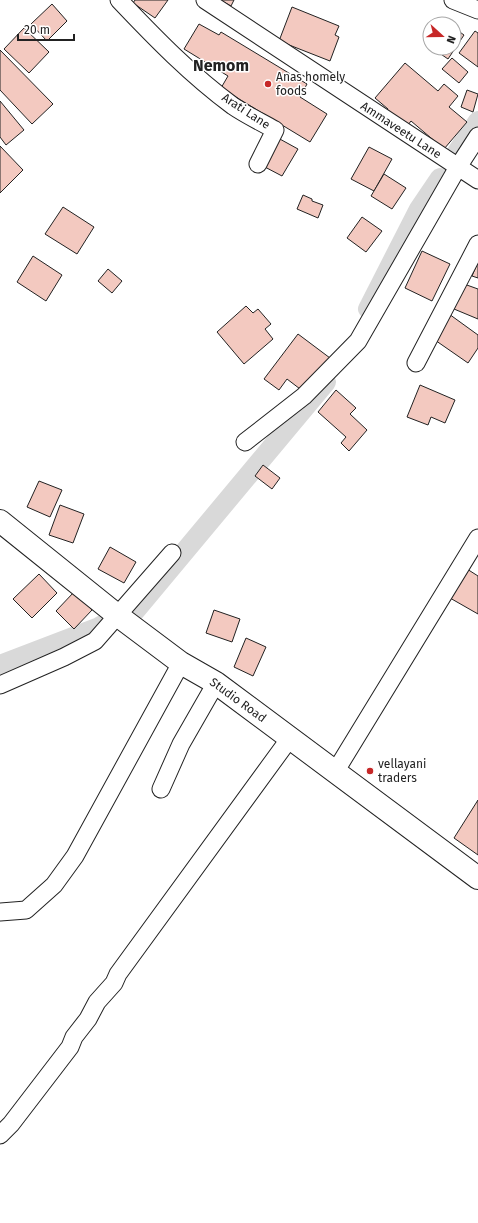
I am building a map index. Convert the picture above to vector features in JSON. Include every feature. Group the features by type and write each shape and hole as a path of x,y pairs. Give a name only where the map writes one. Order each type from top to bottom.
{"street":[{"name":"Arati Lane","path":"119,0 176,58 207,85 234,107 275,130 258,164"},
{"name":"Ammaveetu Lane","path":"205,0 478,180"},
{"path":"453,0 478,10"},
{"path":"245,442 304,396 358,341 458,167 478,136"},
{"path":"416,363 478,244"},
{"name":"Studio Road","path":"0,521 117,615 181,663 216,683 478,878"},
{"path":"335,772 478,538"},
{"path":"0,685 64,657 96,641 172,553"},
{"path":"0,912 26,910 54,885 78,849 181,663"},
{"path":"161,789 181,744 216,683"},
{"path":"0,1135 11,1124 70,1047 74,1037 88,1019 97,1002 114,983 118,974 290,738"}],"building":[{"path":"135,0 168,0 155,18 133,3"},
{"path":"220,0 234,0 231,6"},
{"path":"52,4 67,21 47,41 31,24"},
{"path":"292,7 339,26 335,35 339,37 330,61 279,41"},
{"path":"199,24 219,35 221,32 307,84 300,97 327,114 310,142 221,88 228,76 184,49"},
{"path":"24,28 49,52 29,73 4,49"},
{"path":"475,31 478,33 478,67 462,55 462,49"},
{"path":"0,50 53,104 32,124 0,90"},
{"path":"452,58 468,72 459,83 442,69"},
{"path":"405,63 438,91 444,84 458,96 449,107 467,122 444,149 411,121 404,130 384,114 388,109 375,98"},
{"path":"467,90 478,94 473,112 461,107"},
{"path":"0,101 24,130 6,145 0,137"},
{"path":"278,138 298,149 282,176 263,166"},
{"path":"0,146 23,170 0,193"},
{"path":"369,147 392,159 374,191 351,179"},
{"path":"384,174 406,188 392,209 371,196"},
{"path":"303,195 312,199 312,201 323,205 318,218 297,209"},
{"path":"63,207 94,227 77,254 45,234"},
{"path":"362,217 382,231 366,252 347,238"},
{"path":"422,251 450,264 432,301 405,288"},
{"path":"33,256 62,275 46,301 17,282"},
{"path":"478,262 478,278 472,276"},
{"path":"108,269 122,281 112,293 98,281"},
{"path":"464,284 478,289 478,319 454,309"},
{"path":"246,306 253,313 258,309 271,324 265,329 273,339 244,364 217,332"},
{"path":"449,314 478,335 478,348 468,363 432,338"},
{"path":"298,334 330,358 304,392 287,379 279,390 264,379"},
{"path":"420,385 455,400 445,423 431,417 428,425 407,417"},
{"path":"336,390 356,408 350,414 367,430 349,451 341,443 346,437 318,412"},
{"path":"263,465 280,478 272,489 255,476"},
{"path":"39,481 62,490 50,517 27,507"},
{"path":"60,505 84,514 73,543 49,535"},
{"path":"110,547 136,562 124,583 98,569"},
{"path":"467,569 478,576 478,614 450,598"},
{"path":"39,574 57,593 32,618 13,599"},
{"path":"74,592 92,610 74,629 56,611"},
{"path":"214,610 240,619 232,642 206,633"},
{"path":"246,638 266,647 253,676 234,667"},
{"path":"478,800 478,855 454,838"}],"waterway":[{"path":"457,152 478,121"},
{"path":"368,309 419,209 440,178"},
{"path":"135,611 326,382"},
{"path":"0,665 106,623"}],"place":[{"name":"Anas homely foods","path":"268,84"},
{"name":"vellayani traders","path":"370,771"}],"district":[{"name":"Nemom","path":"221,65"}]}
